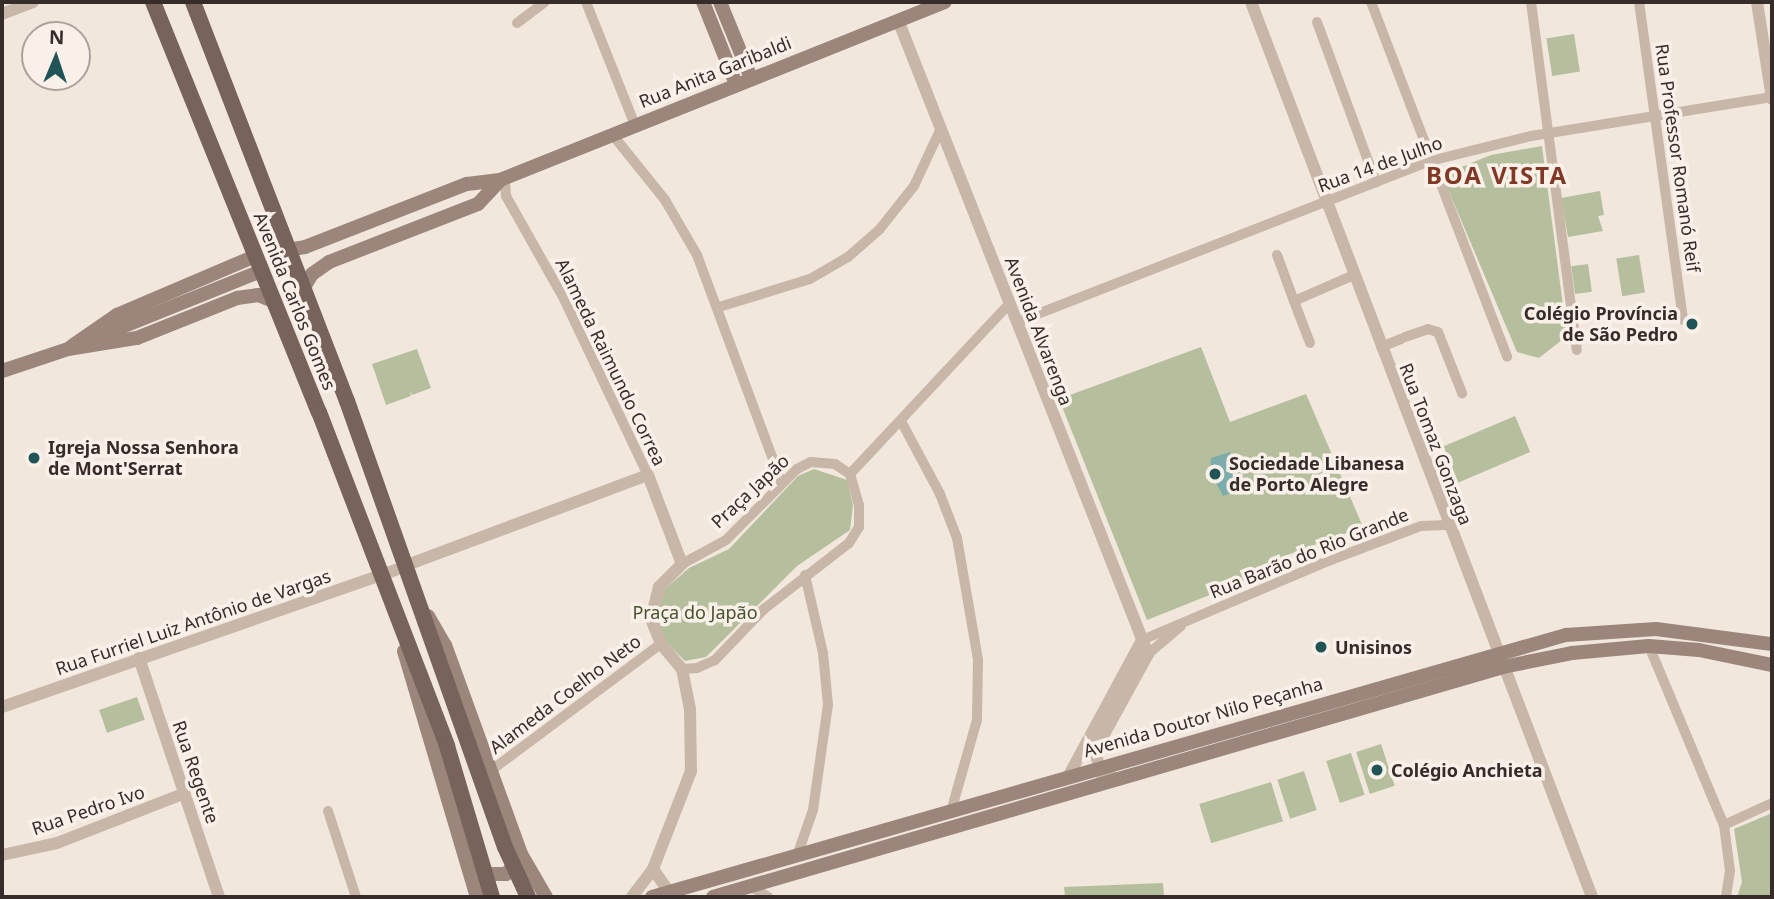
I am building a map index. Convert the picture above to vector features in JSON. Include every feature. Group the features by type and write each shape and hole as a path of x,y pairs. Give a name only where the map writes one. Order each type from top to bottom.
{"main road":[{"name":"Avenida Carlos Gomes","path":"153,2 274,301 395,570 424,609 445,645 521,854 546,897"},
{"name":"Avenida Carlos Gomes","path":"193,2 293,253 395,570 397,616 432,749 473,872 477,897"},
{"path":"703,2 736,84"},
{"path":"720,2 751,78"},
{"name":"Rua Anita Garibaldi","path":"293,253 467,184 502,179 945,2"},
{"name":"Rua Anita Garibaldi","path":"303,289 312,274 330,262 478,204 502,179"},
{"path":"68,349 117,315 256,256"},
{"path":"2,371 68,349 256,273"},
{"path":"68,349 137,338 237,298 258,295 274,301"},
{"name":"Avenida Carlos Gomes","path":"424,609 467,741 528,897"},
{"name":"Avenida Carlos Gomes","path":"397,616 447,746 492,897"},
{"name":"Avenida Doutor Nilo Peçanha","path":"652,897 1497,652 1566,635 1656,629 1772,644"},
{"name":"Avenida Doutor Nilo Peçanha","path":"713,897 1503,667 1573,653 1649,646 1699,650 1772,665"},
{"path":"473,872 486,877 509,873 521,854"}],"street":[{"path":"2,14 33,2"},
{"path":"517,23 545,2"},
{"path":"586,2 635,125"},
{"name":"Rua Tomaz Gonzaga","path":"1251,2 1447,525 1592,897"},
{"path":"1371,2 1507,357"},
{"path":"1531,2 1577,350"},
{"name":"Rua Professor Romanó Reif","path":"1639,2 1684,320"},
{"path":"1757,2 1772,97"},
{"name":"Avenida Alvarenga","path":"898,20 1148,654"},
{"path":"1317,22 1376,182"},
{"name":"Rua 14 de Julho","path":"1017,321 1430,161 1550,133 1772,97"},
{"path":"719,307 810,279 848,257 880,230 914,186 941,128"},
{"path":"612,134 665,200 719,307 782,483"},
{"name":"Alameda Raimundo Correa","path":"502,179 506,196 564,299 648,475 682,564"},
{"path":"1277,255 1310,343"},
{"path":"1294,301 1354,275"},
{"path":"632,897 653,869 691,771 690,709 682,669 697,668 715,660 805,575 849,543 859,527 859,505 850,474 1010,303"},
{"path":"1381,347 1428,329 1438,332 1462,393"},
{"path":"901,421 940,494 957,538 978,660 977,720 951,811"},
{"name":"Praça Japão","path":"682,669 661,643 651,619 652,602 682,564 726,540 782,483 811,462 835,464 850,474"},
{"name":"Rua Furriel Luiz Antônio de Vargas","path":"2,707 395,570 648,475"},
{"name":"Rua Barão do Rio Grande","path":"1142,640 1162,628 1186,622 1400,534 1447,525"},
{"path":"797,856 816,797 828,705 823,653 805,575"},
{"name":"Rua Barão do Rio Grande","path":"1148,654 1186,622"},
{"path":"1068,777 1142,640"},
{"name":"Alameda Coelho Neto","path":"489,772 661,643"},
{"path":"1649,646 1724,825 1730,871 1726,897"},
{"path":"1118,779 1097,768 1095,751 1148,654"},
{"name":"Rua Regente","path":"139,658 219,897"},
{"path":"1106,705 1109,723"},
{"name":"Rua Pedro Ivo","path":"2,855 57,842 185,793"},
{"path":"1724,825 1772,803"},
{"path":"328,811 356,897"},
{"path":"653,869 669,892"},
{"path":"750,887 768,897"}],"green space":[{"path":"1574,34 1580,72 1552,76 1546,38"},
{"path":"1542,146 1567,336 1539,358 1517,352 1442,175 1491,155"},
{"path":"1600,191 1604,215 1598,216 1603,231 1568,237 1561,198"},
{"path":"1639,255 1645,293 1622,296 1616,259"},
{"path":"1588,264 1592,292 1575,294 1571,266"},
{"name":"Sociedade Libanesa de Porto Alegre","path":"1201,347 1230,422 1306,394 1363,527 1279,558 1282,566 1147,620 1059,399"},
{"path":"417,349 431,388 412,395 410,390 411,396 386,405 372,364"},
{"path":"1515,416 1530,452 1458,482 1443,446"},
{"name":"Praça do Japão","path":"814,469 847,480 853,505 850,530 797,566 706,657 685,661 665,641 656,617 664,590 689,568 729,549 798,476"},
{"path":"137,697 145,720 107,733 99,710"},
{"path":"1381,744 1395,786 1370,794 1356,752"},
{"path":"1351,753 1365,795 1340,803 1326,761"},
{"path":"1304,771 1317,810 1290,819 1277,780"},
{"path":"1271,782 1283,821 1211,843 1199,804"},
{"path":"1772,813 1772,897 1737,897 1742,882 1734,829"},
{"path":"1163,883 1164,897 1065,897 1064,887"}],"water":[{"path":"1230,452 1240,490 1223,496 1210,471 1211,458"}],"tunnel":[{"path":"256,273 299,256"}],"place":[{"name":"Colégio Província de São Pedro","path":"1692,324"},
{"name":"Igreja Nossa Senhora de Mont'Serrat","path":"34,458"},
{"name":"Sociedade Libanesa de Porto Alegre","path":"1215,474"},
{"name":"Unisinos","path":"1321,647"},
{"name":"Colégio Anchieta","path":"1377,770"}],"district":[{"name":"BOA VISTA","path":"1497,175"}]}
